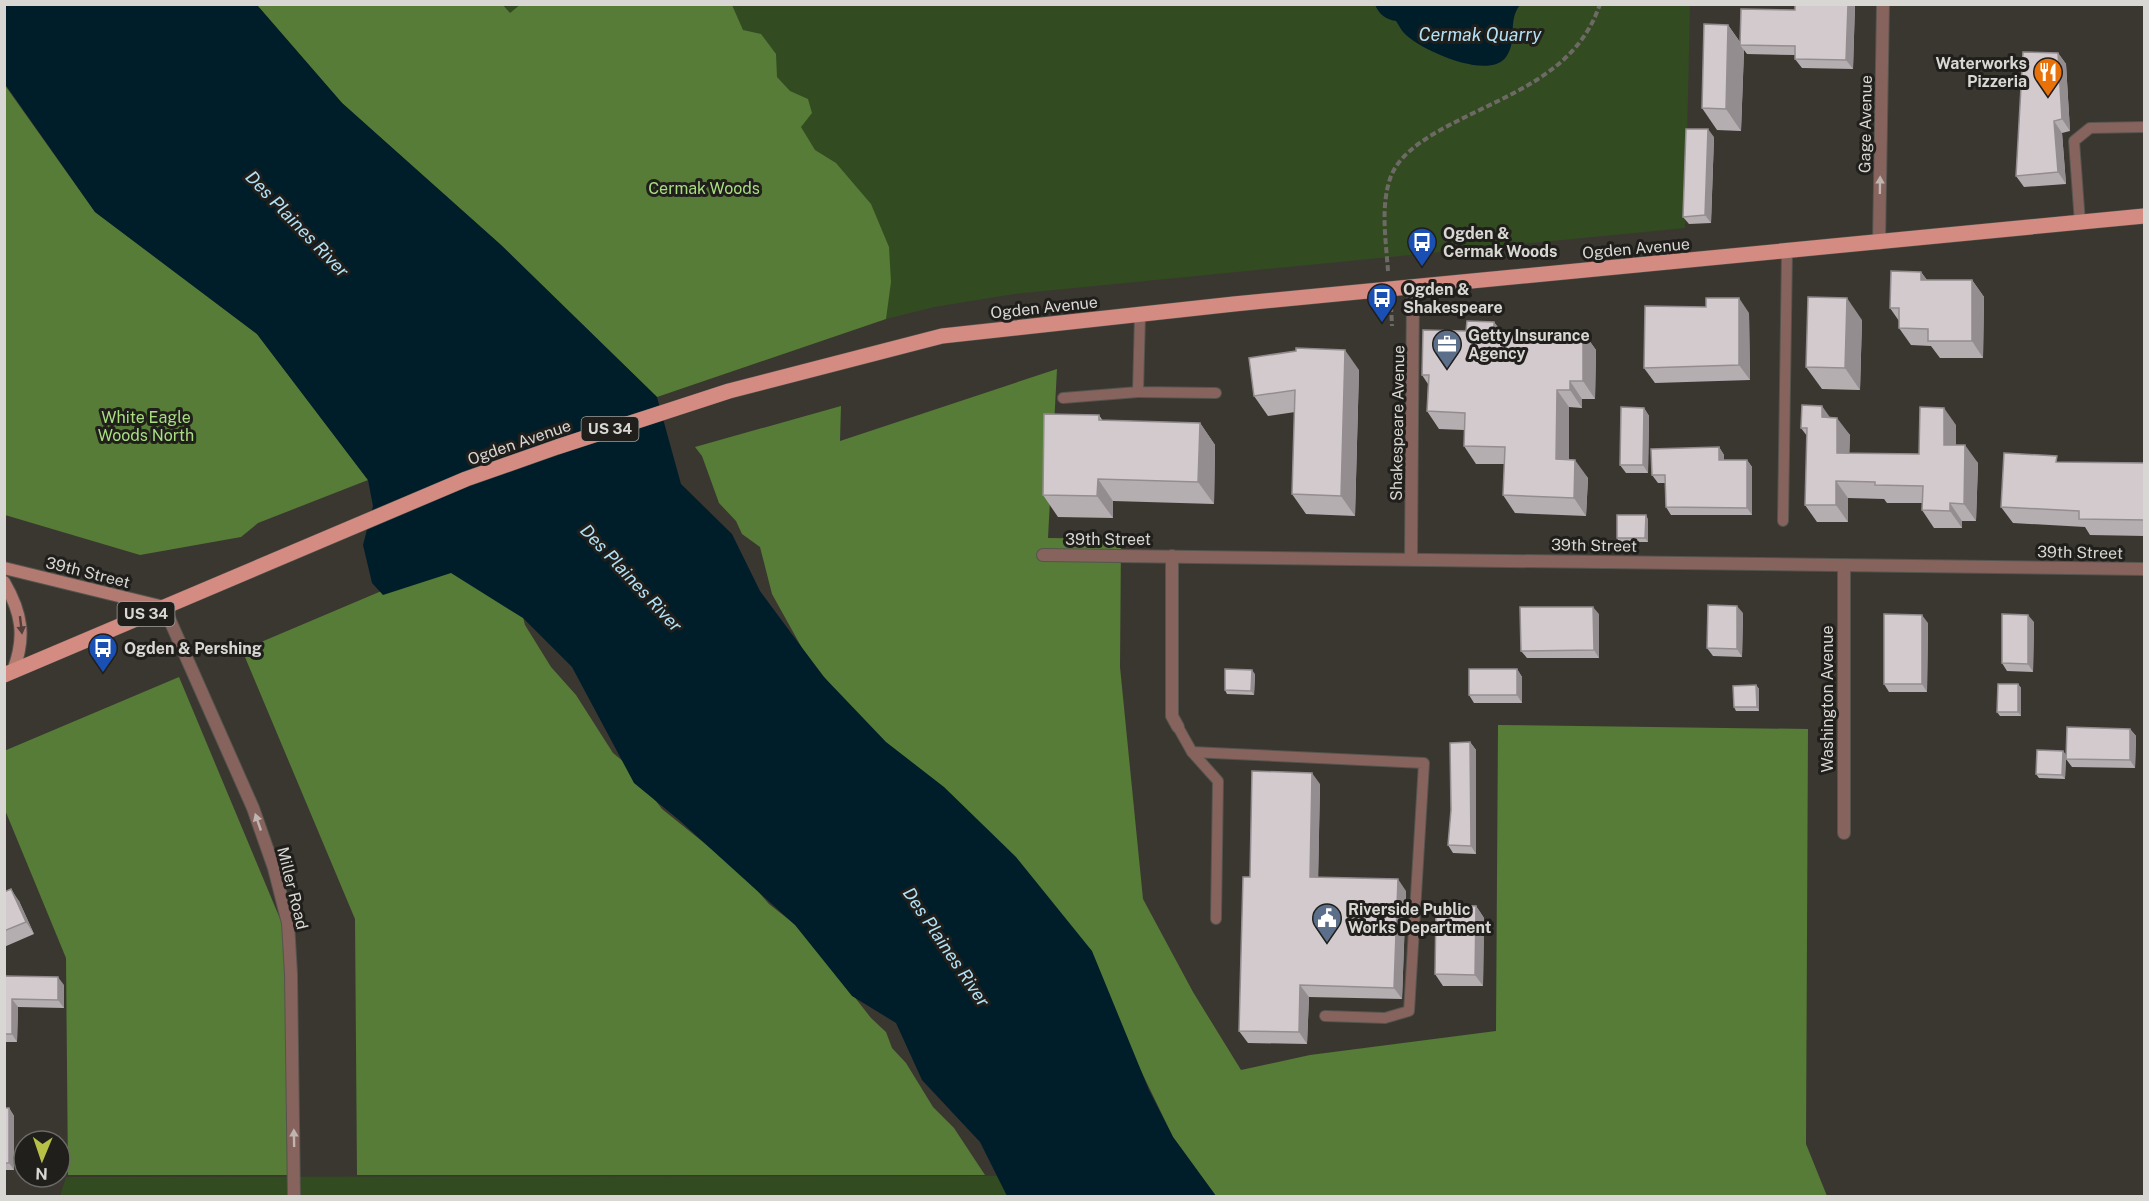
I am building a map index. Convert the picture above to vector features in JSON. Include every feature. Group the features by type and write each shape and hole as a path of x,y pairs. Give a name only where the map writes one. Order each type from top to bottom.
{"main road":[{"name":"Ogden Avenue","path":"9,673 466,479 729,391 942,336 1413,287 2145,216"},
{"name":"39th Street","path":"4,568 164,607"},
{"path":"4,582 15,601 22,623 20,654 9,673"}],"street":[{"name":"Gage Avenue","path":"1879,243 1883,4"},
{"name":"Shakespeare Avenue","path":"1412,559 1413,287"},
{"name":"39th Street","path":"1043,555 2145,569"},
{"path":"1172,556 1172,716 1178,727"},
{"name":"Washington Avenue","path":"1844,566 1844,833"},
{"name":"Miller Road","path":"164,607 253,808 274,868 288,922 291,975 294,1197"}],"lane":[{"path":"2080,223 2074,141 2090,128 2145,127"},
{"path":"1783,522 1787,252"},
{"path":"1138,392 1140,315"},
{"path":"1063,398 1138,392 1216,393"},
{"path":"1178,727 1192,752 1218,781 1216,919"},
{"path":"1192,752 1424,763 1409,1011 1385,1018 1325,1016"}],"path":[{"path":"1388,272 1384,223 1387,193 1392,175 1402,160 1416,145 1432,134 1521,89 1558,64 1586,37 1600,4"}],"green space":[{"path":"502,4 510,13 521,4 732,5 743,30 761,34 776,54 777,77 790,91 808,99 812,113 801,127 815,150 836,163 871,204 889,247 891,282 886,319 657,397 501,245 342,103 257,5"},
{"name":"Cermak Woods","path":"257,5 1690,5 1685,228 1014,294 934,307 886,319 657,397"},
{"name":"White Eagle Woods North","path":"4,84 95,212 257,334 368,480 258,523 241,537 140,555 5,515"},
{"path":"1057,369 1048,538 1121,539 1120,667 1143,899 1193,992 1241,1070 1310,1055 1496,1031 1498,725 1808,729 1806,1144 1827,1196 1216,1196 1173,1137 1129,1046 903,780 802,648 772,594 760,547 742,534 736,521 719,503 702,456 695,447 841,406 840,441"},
{"path":"457,559 523,617 525,625 551,667 576,695 613,753 630,767 662,809 744,875 769,904 802,930 871,1018 886,1032 892,1048 906,1063 933,1107 954,1128 985,1175 357,1175 355,919 242,650"},
{"path":"179,677 286,933 289,1175 72,1175 72,1129 68,1129 66,958 5,810 4,751"},
{"path":"997,1176 1008,1196 60,1196 62,1189 72,1189 72,1177"}],"water":[{"name":"Des Plaines River","path":"4,5 257,5 342,103 501,245 657,397 681,484 732,534 760,591 823,676 886,742 944,787 1016,857 1092,951 1149,1090 1173,1137 1216,1196 1007,1196 980,1142 922,1080 896,1023 852,996 795,925 679,820 634,783 572,667 523,618 451,573 383,595 372,583 363,545 373,506 368,480 257,334 95,212 5,84"},
{"name":"Cermak Quarry","path":"1375,5 1520,5 1514,18 1510,51 1497,64 1485,66 1455,60 1424,47 1404,33 1396,21 1383,16"}],"building":[{"path":"1795,4 1848,4 1846,60 1795,59 1795,46 1740,45 1741,9 1795,10"},
{"path":"1704,24 1728,25 1726,109 1702,108"},
{"name":"Waterworks Pizzeria","path":"2023,52 2058,53 2062,119 2054,121 2058,172 2016,176"},
{"path":"1686,129 1708,129 1705,215 1683,217"},
{"path":"1891,271 1921,272 1921,280 1972,280 1972,341 1928,341 1928,329 1899,328 1899,308 1890,308"},
{"path":"1808,297 1847,298 1845,368 1806,367"},
{"path":"1706,298 1739,298 1739,365 1644,368 1645,306 1706,307"},
{"path":"1467,321 1494,322 1494,333 1583,332 1583,381 1570,381 1570,390 1557,390 1556,459 1575,460 1574,498 1503,495 1505,447 1464,446 1465,413 1427,411 1429,375 1422,375 1423,330 1466,331"},
{"path":"1296,348 1345,350 1341,496 1292,494 1295,390 1254,396 1249,358 1296,351"},
{"path":"1802,405 1822,406 1822,417 1837,418 1837,453 1919,454 1920,407 1944,408 1944,445 1965,445 1964,504 1950,503 1950,511 1922,510 1923,486 1836,481 1836,505 1805,505 1807,428 1801,428"},
{"path":"1621,407 1644,408 1643,465 1620,465"},
{"path":"1044,414 1099,415 1099,420 1200,423 1198,482 1098,479 1097,496 1043,495"},
{"path":"1719,447 1719,460 1747,460 1747,508 1666,507 1665,475 1652,475 1651,449"},
{"path":"2004,453 2057,456 2056,462 2145,463 2145,520 2079,519 2079,511 2001,507"},
{"path":"1617,515 1646,515 1645,538 1617,538"},
{"path":"1708,605 1737,606 1737,649 1707,648"},
{"path":"1520,607 1593,607 1594,650 1521,651"},
{"path":"1884,614 1922,615 1922,684 1884,684"},
{"path":"2002,614 2028,615 2028,664 2002,663"},
{"path":"1225,669 1252,670 1251,691 1225,690"},
{"path":"1469,669 1517,669 1517,695 1469,695"},
{"path":"1998,684 2018,684 2018,712 1997,712"},
{"path":"1756,685 1757,707 1734,707 1733,686"},
{"path":"2067,727 2130,729 2130,760 2066,759"},
{"path":"1470,742 1471,846 1448,845 1451,810 1450,743"},
{"path":"2037,750 2063,751 2062,775 2036,774"},
{"name":"Riverside Public Works Department","path":"1252,771 1312,773 1310,877 1398,879 1394,988 1300,985 1299,1032 1239,1031 1243,877 1250,877"},
{"path":"11,889 26,922 4,931 4,892"},
{"path":"1436,905 1476,906 1475,975 1435,974"},
{"path":"4,976 58,977 58,1000 12,999 12,1034 4,1034"},
{"path":"4,1108 9,1108 9,1163 4,1163"}],"place":[{"name":"Waterworks Pizzeria","path":"2048,98"},
{"name":"Ogden & Cermak Woods","path":"1422,268"},
{"name":"Ogden & Shakespeare","path":"1382,324"},
{"name":"Getty Insurance Agency","path":"1447,370"},
{"name":"Ogden & Pershing","path":"103,674"},
{"name":"Riverside Public Works Department","path":"1327,944"}]}
